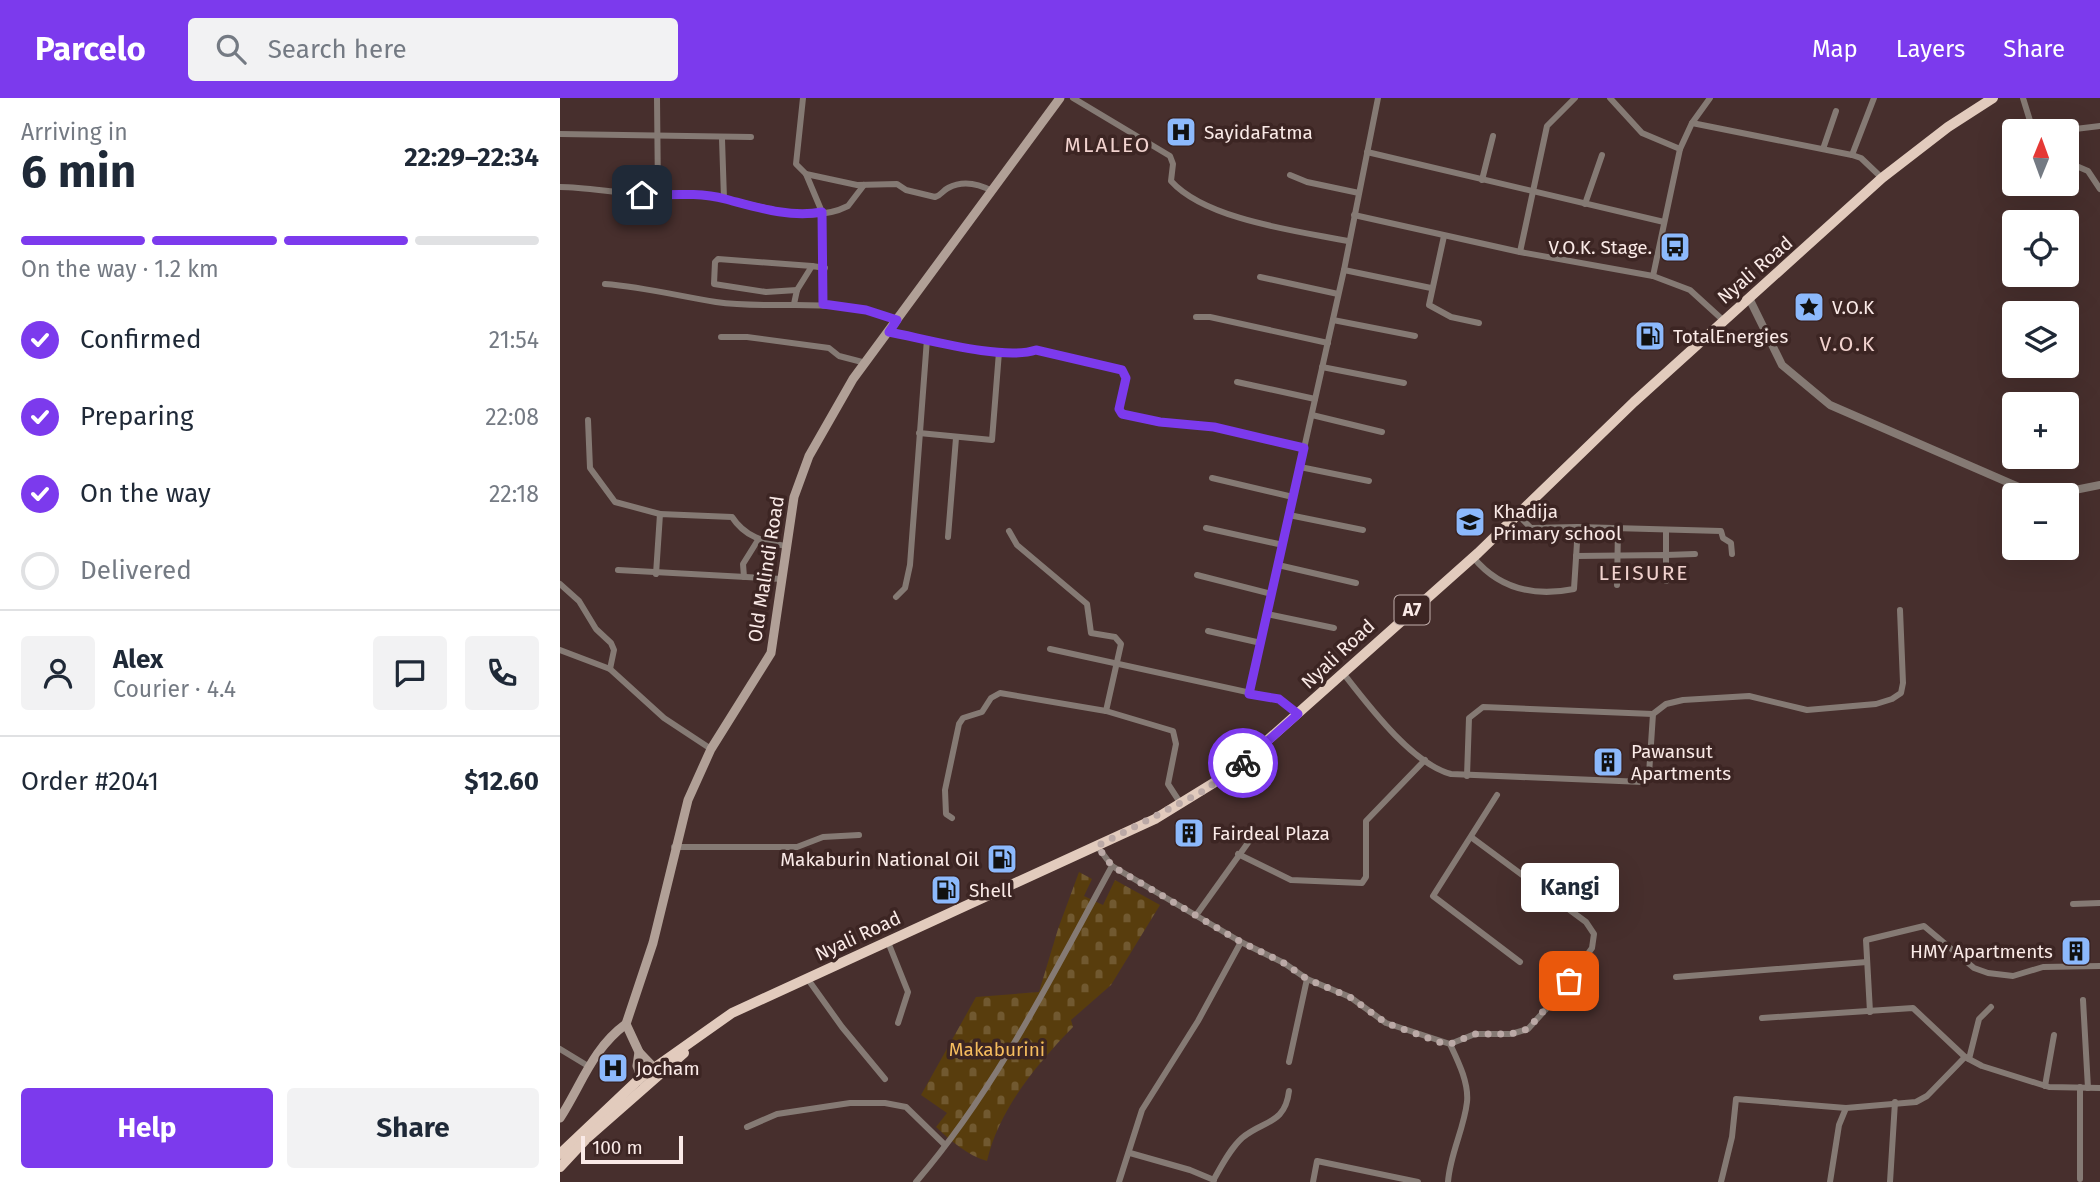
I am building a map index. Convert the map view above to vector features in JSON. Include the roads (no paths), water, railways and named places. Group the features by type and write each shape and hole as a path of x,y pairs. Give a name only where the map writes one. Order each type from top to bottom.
{"highway":[{"name":"Nyali Road","path":"560,1154 657,1070 752,1005 1097,846 1181,804 1233,771 1473,557 1626,409 1882,178 1948,127 1993,98"},
{"name":"Nyali Road","path":"560,1167 643,1081"}],"main road":[{"name":"Old Malindi Road","path":"626,1024 653,943 674,847 688,800 711,749 771,653 794,497 809,456 844,393 1060,98"},
{"path":"560,1118 587,1066 605,1040 626,1024 639,1052 657,1070"},
{"path":"639,1052 636,1063 643,1081"}],"street":[{"path":"657,98 658,195"},
{"path":"803,98 796,164 806,174 822,212 825,268 823,304"},
{"path":"1073,98 1170,156 1173,164 1171,181 1204,202 1274,226 1348,241"},
{"path":"1249,694 1339,294 1378,98"},
{"path":"1520,251 1547,127 1575,98"},
{"path":"1610,98 1642,133 1680,149"},
{"path":"1653,276 1680,149 1692,123 1710,98"},
{"path":"1852,155 1874,98"},
{"path":"2023,98 2029,119"},
{"path":"1823,149 1836,111"},
{"path":"1692,123 1852,155 1861,158 1882,178"},
{"path":"2079,129 2100,126"},
{"path":"560,134 722,139 751,137"},
{"path":"1482,180 1493,136"},
{"path":"722,139 724,198"},
{"path":"1367,152 1664,222"},
{"path":"1585,204 1602,155"},
{"path":"2079,167 2088,171 2100,189"},
{"path":"806,174 864,185 897,184 906,190 935,197 945,189 974,183 992,191"},
{"path":"1290,174 1307,182 1359,193"},
{"path":"560,187 724,198 784,212 822,212 848,206 864,185"},
{"path":"1354,215 1444,236 1653,276 1690,290 1724,321"},
{"path":"1444,236 1429,306 1451,317 1479,323"},
{"path":"797,290 766,292 715,284 715,262 718,259 825,268"},
{"path":"794,304 797,290 812,266"},
{"path":"1344,270 1431,288"},
{"path":"1260,277 1339,294"},
{"path":"605,284 661,290 716,302 823,304 866,310 897,320"},
{"path":"1749,300 1782,365 1830,405 2035,494 2055,494 2100,485"},
{"path":"1196,317 1210,317 1328,343"},
{"path":"1333,320 1415,336"},
{"path":"889,332 999,352 1025,354 1036,350 1122,370 1126,378 1119,409 1122,414 1160,422 1214,427 1304,448"},
{"path":"721,337 747,337 829,348 839,356 866,363"},
{"path":"896,597 905,588 910,565 927,339"},
{"path":"919,433 992,440 999,352"},
{"path":"1322,367 1404,383"},
{"path":"1237,382 1315,399"},
{"path":"1312,415 1382,432"},
{"path":"588,420 590,468 615,502 660,514 721,514 732,517 740,530 758,540 785,546"},
{"path":"948,537 956,438"},
{"path":"1300,467 1369,481"},
{"path":"1212,478 1293,497"},
{"path":"656,573 660,514"},
{"path":"1289,514 1363,530"},
{"path":"1518,515 1531,528 1721,531 1723,538 1731,542 1732,554"},
{"path":"1473,557 1488,575 1514,588 1556,593 1574,589 1578,527"},
{"path":"1206,528 1283,545"},
{"path":"1617,585 1618,528"},
{"path":"1666,530 1666,581"},
{"path":"1009,531 1017,545 1087,604 1091,633 1115,637 1121,644 1105,711"},
{"path":"744,577 743,564 758,540"},
{"path":"1576,556 1695,554"},
{"path":"1278,565 1356,583"},
{"path":"618,570 782,579"},
{"path":"1197,575 1272,594"},
{"path":"560,584 579,601 596,629 611,643 614,650 610,669"},
{"path":"1467,776 1469,718 1483,707 1653,714 1673,702 1749,696 1807,710 1852,707 1892,699 1901,693 1903,683 1899,610"},
{"path":"1267,614 1334,628"},
{"path":"1208,631 1261,643"},
{"path":"1050,649 1279,699 1298,714"},
{"path":"560,650 610,669 664,718 711,749"},
{"path":"1343,673 1404,743 1441,771 1467,776 1643,782 1650,774 1653,714"},
{"path":"952,818 946,814 944,800 959,724 963,718 982,712 995,695 1018,695 1105,711 1173,731 1176,744 1168,784 1181,804"},
{"path":"1238,854 1291,880 1362,883 1366,877 1366,821 1425,760"},
{"path":"1497,795 1434,891 1435,899 1520,962"},
{"path":"674,847 797,847 823,837 859,835"},
{"path":"1097,846 1112,866 1241,942 1284,963 1307,979 1350,997 1386,1023 1450,1044 1475,1034 1511,1034 1528,1029 1557,997 1594,940 1593,929 1586,922 1471,837"},
{"path":"1197,914 1250,840"},
{"path":"916,1182 945,1144 1034,1010 1112,866"},
{"path":"2073,904 2100,903"},
{"path":"1870,1012 1865,945 1869,938 1915,925 1924,926 1974,968 1989,973 2013,976 2043,967 2100,966"},
{"path":"888,942 908,992 898,1023"},
{"path":"1119,1182 1142,1110 1198,1021 1241,942"},
{"path":"1676,977 1867,962"},
{"path":"807,978 842,1027 885,1079"},
{"path":"1289,1062 1307,979"},
{"path":"2080,1179 2084,1088 2083,1000"},
{"path":"1721,1182 1732,1137 1736,1099 1846,1108 1916,1102 1927,1096 1967,1058 1979,1020 1991,1007"},
{"path":"1762,1018 1913,1009 1967,1058 2045,1086 2100,1088"},
{"path":"2045,1086 2054,1035"},
{"path":"1448,1182 1450,1164 1468,1099 1459,1064 1450,1044"},
{"path":"560,1049 587,1066"},
{"path":"1130,1153 1214,1180 1240,1140 1258,1126 1276,1120 1285,1108 1289,1091"},
{"path":"1890,1182 1895,1102"},
{"path":"747,1127 776,1114 850,1103 885,1103 906,1107 945,1144"},
{"path":"1830,1182 1839,1125 1846,1108"},
{"path":"1313,1182 1315,1163 1324,1161 1418,1182"}],"place":[{"name":"SayidaFatma","path":"1181,132"},
{"name":"V.O.K. Stage.","path":"1675,247"},
{"name":"V.O.K","path":"1809,307"},
{"name":"TotalEnergies","path":"1650,336"},
{"name":"Khadija Primary school","path":"1470,522"},
{"name":"Pawansut Apartments","path":"1608,762"},
{"name":"Fairdeal Plaza","path":"1189,833"},
{"name":"Makaburin National Oil","path":"1002,859"},
{"name":"Shell","path":"946,890"},
{"name":"HMY Apartments","path":"2076,951"},
{"name":"Kangi","path":"1569,981"},
{"name":"Jocham","path":"613,1068"}],"district":[{"name":"MLALEO","path":"1108,145"},
{"name":"V.O.K","path":"1848,344"},
{"name":"LEISURE","path":"1644,573"}],"park label":[{"name":"Makaburini","path":"997,1049"}]}
